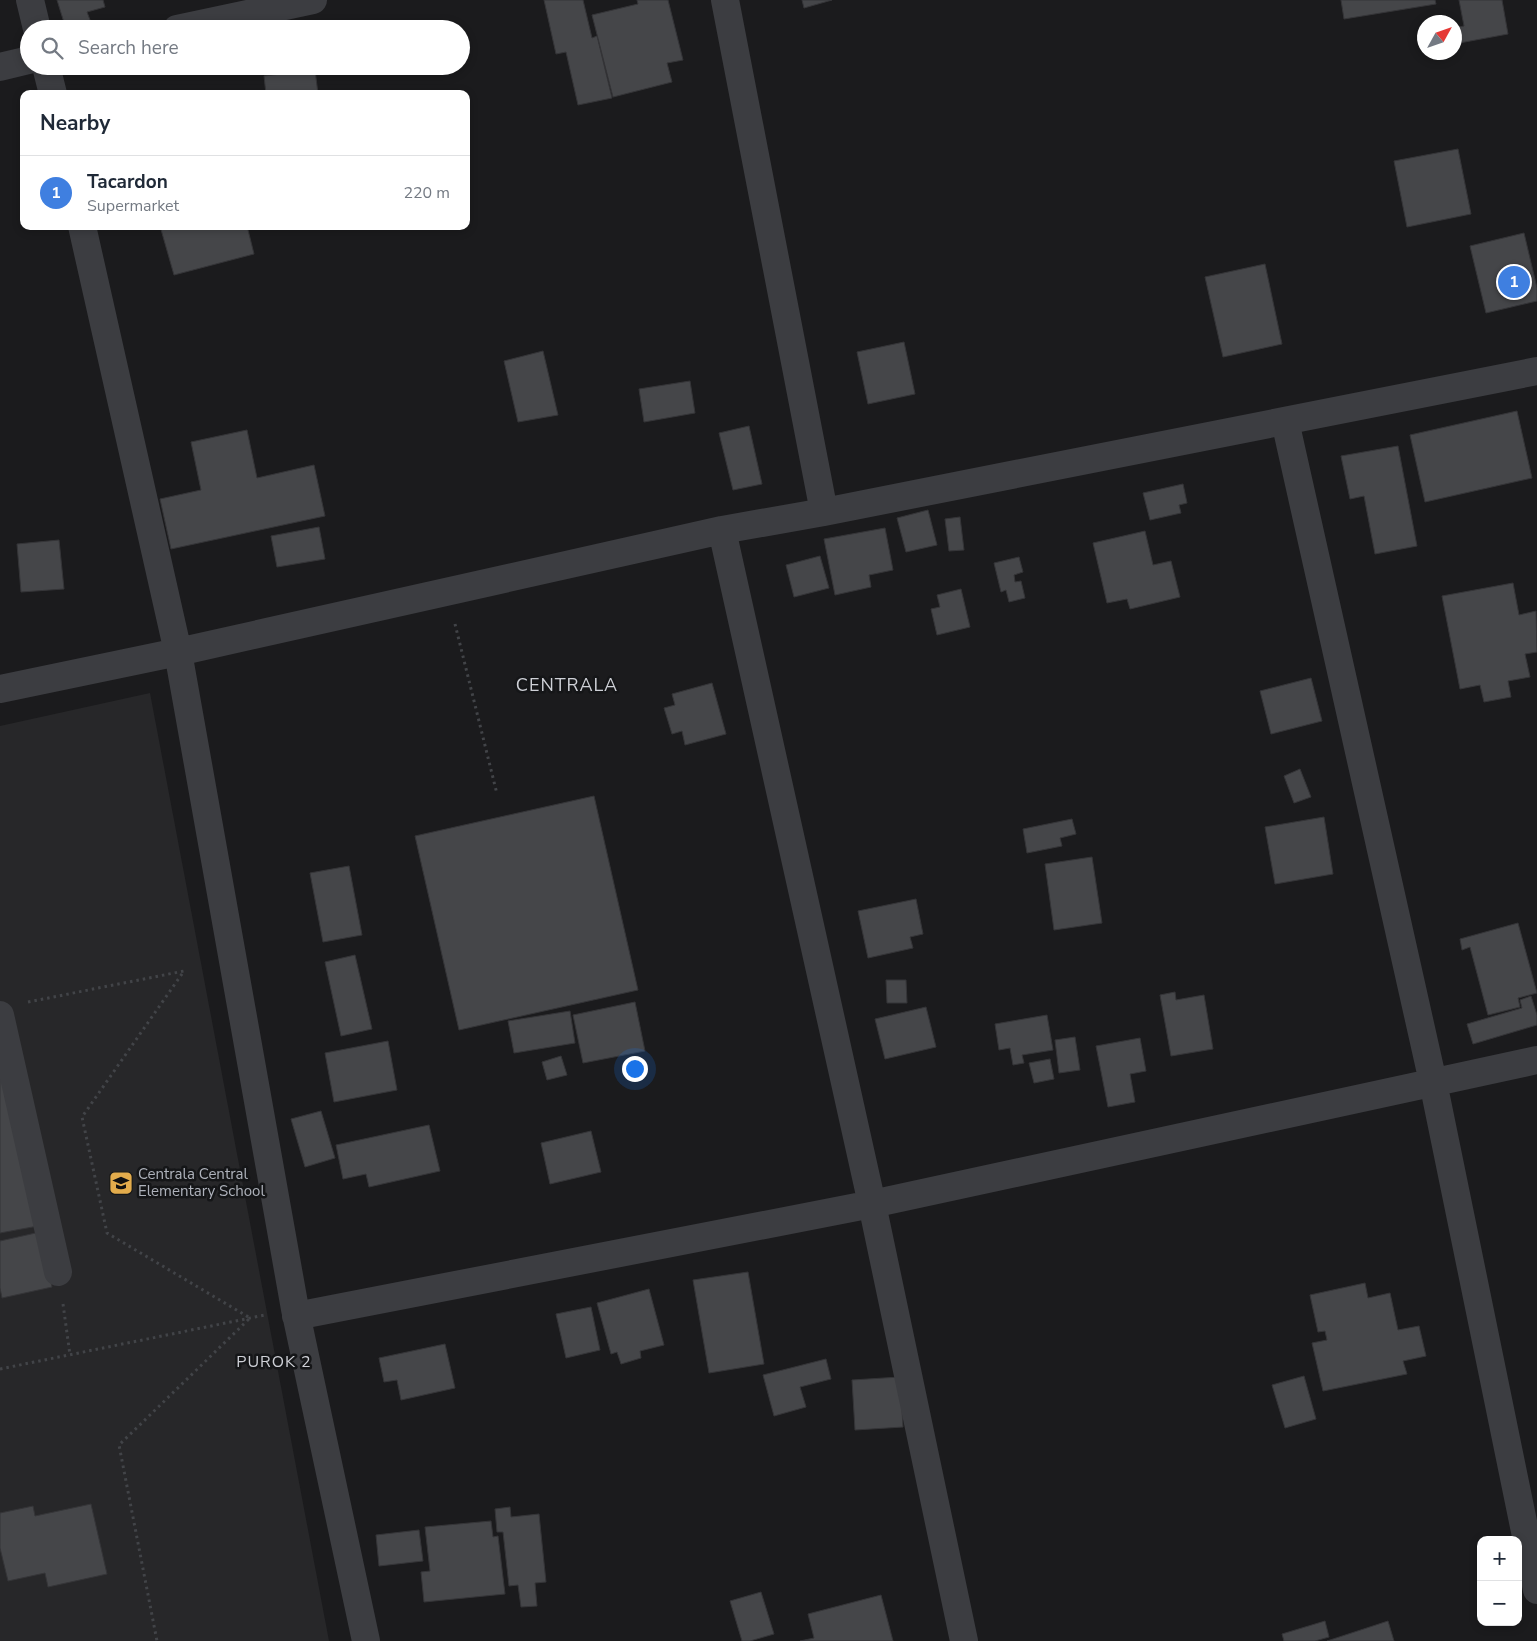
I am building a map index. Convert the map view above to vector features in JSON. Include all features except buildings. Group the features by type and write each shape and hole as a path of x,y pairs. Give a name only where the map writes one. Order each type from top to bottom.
{"street":[{"path":"30,0 35,20"},
{"path":"219,20 313,0"},
{"path":"725,0 824,512"},
{"path":"0,67 20,62"},
{"path":"48,75 51,90"},
{"path":"83,230 178,652 295,1312 366,1641"},
{"path":"0,689 178,652 722,530 824,512 1537,371"},
{"path":"1285,421 1433,1082 1537,1590"},
{"path":"722,530 872,1204 964,1641"},
{"path":"10,1009 58,1272"},
{"path":"295,1312 872,1204 1537,1060"}],"path":[{"path":"447,591 497,794"},
{"path":"10,1009 184,971 82,1117 107,1233 250,1318"},
{"path":"58,1272 70,1355"},
{"path":"0,1369 250,1318 295,1312"},
{"path":"157,1641 119,1446 250,1318"}],"shaded area":[{"name":"Centrala Central Elementary School","path":"150,693 329,1641 0,1641 0,726"}],"place":[{"name":"Tacardon","path":"1514,282"},
{"name":"Centrala Central Elementary School","path":"121,1183"}],"district":[{"name":"CENTRALA","path":"567,685"},
{"name":"PUROK 2","path":"274,1361"}]}
